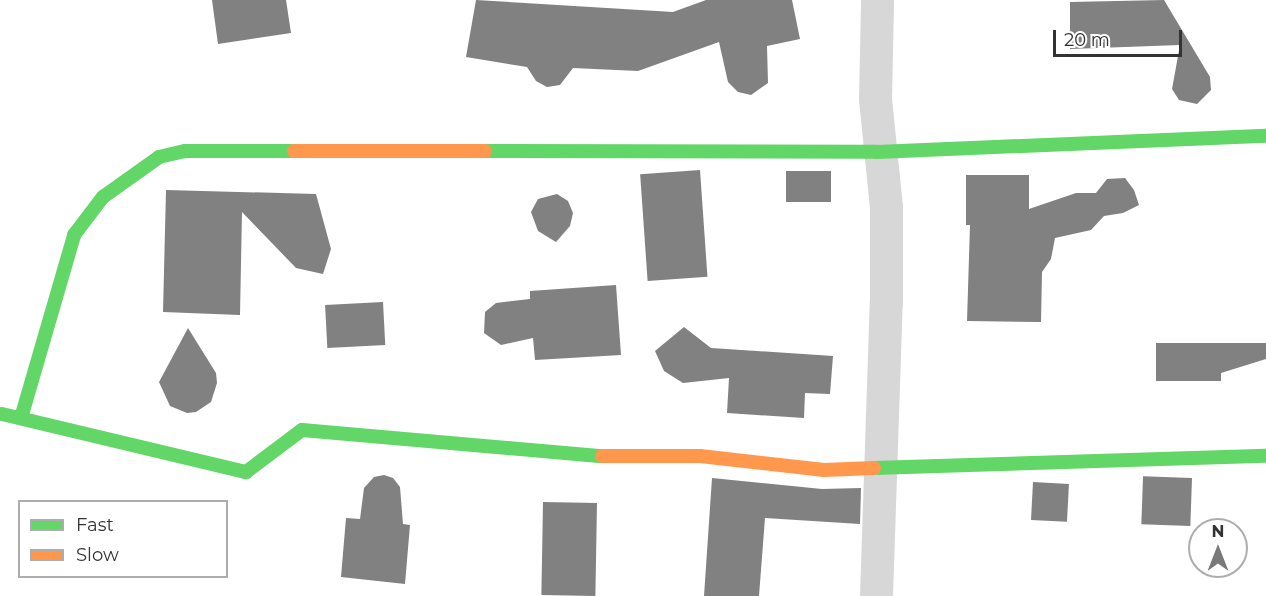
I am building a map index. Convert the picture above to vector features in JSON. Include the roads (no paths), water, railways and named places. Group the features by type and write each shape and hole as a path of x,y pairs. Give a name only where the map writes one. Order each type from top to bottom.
{"street":[{"path":"876,596 882,465 886,207 875,99 877,0"},
{"path":"21,418 74,235 103,197 159,157 185,151 227,149 881,152 1266,136"},
{"path":"0,413 246,472 302,430 636,459 700,456 824,470 882,465 1266,456"}]}
